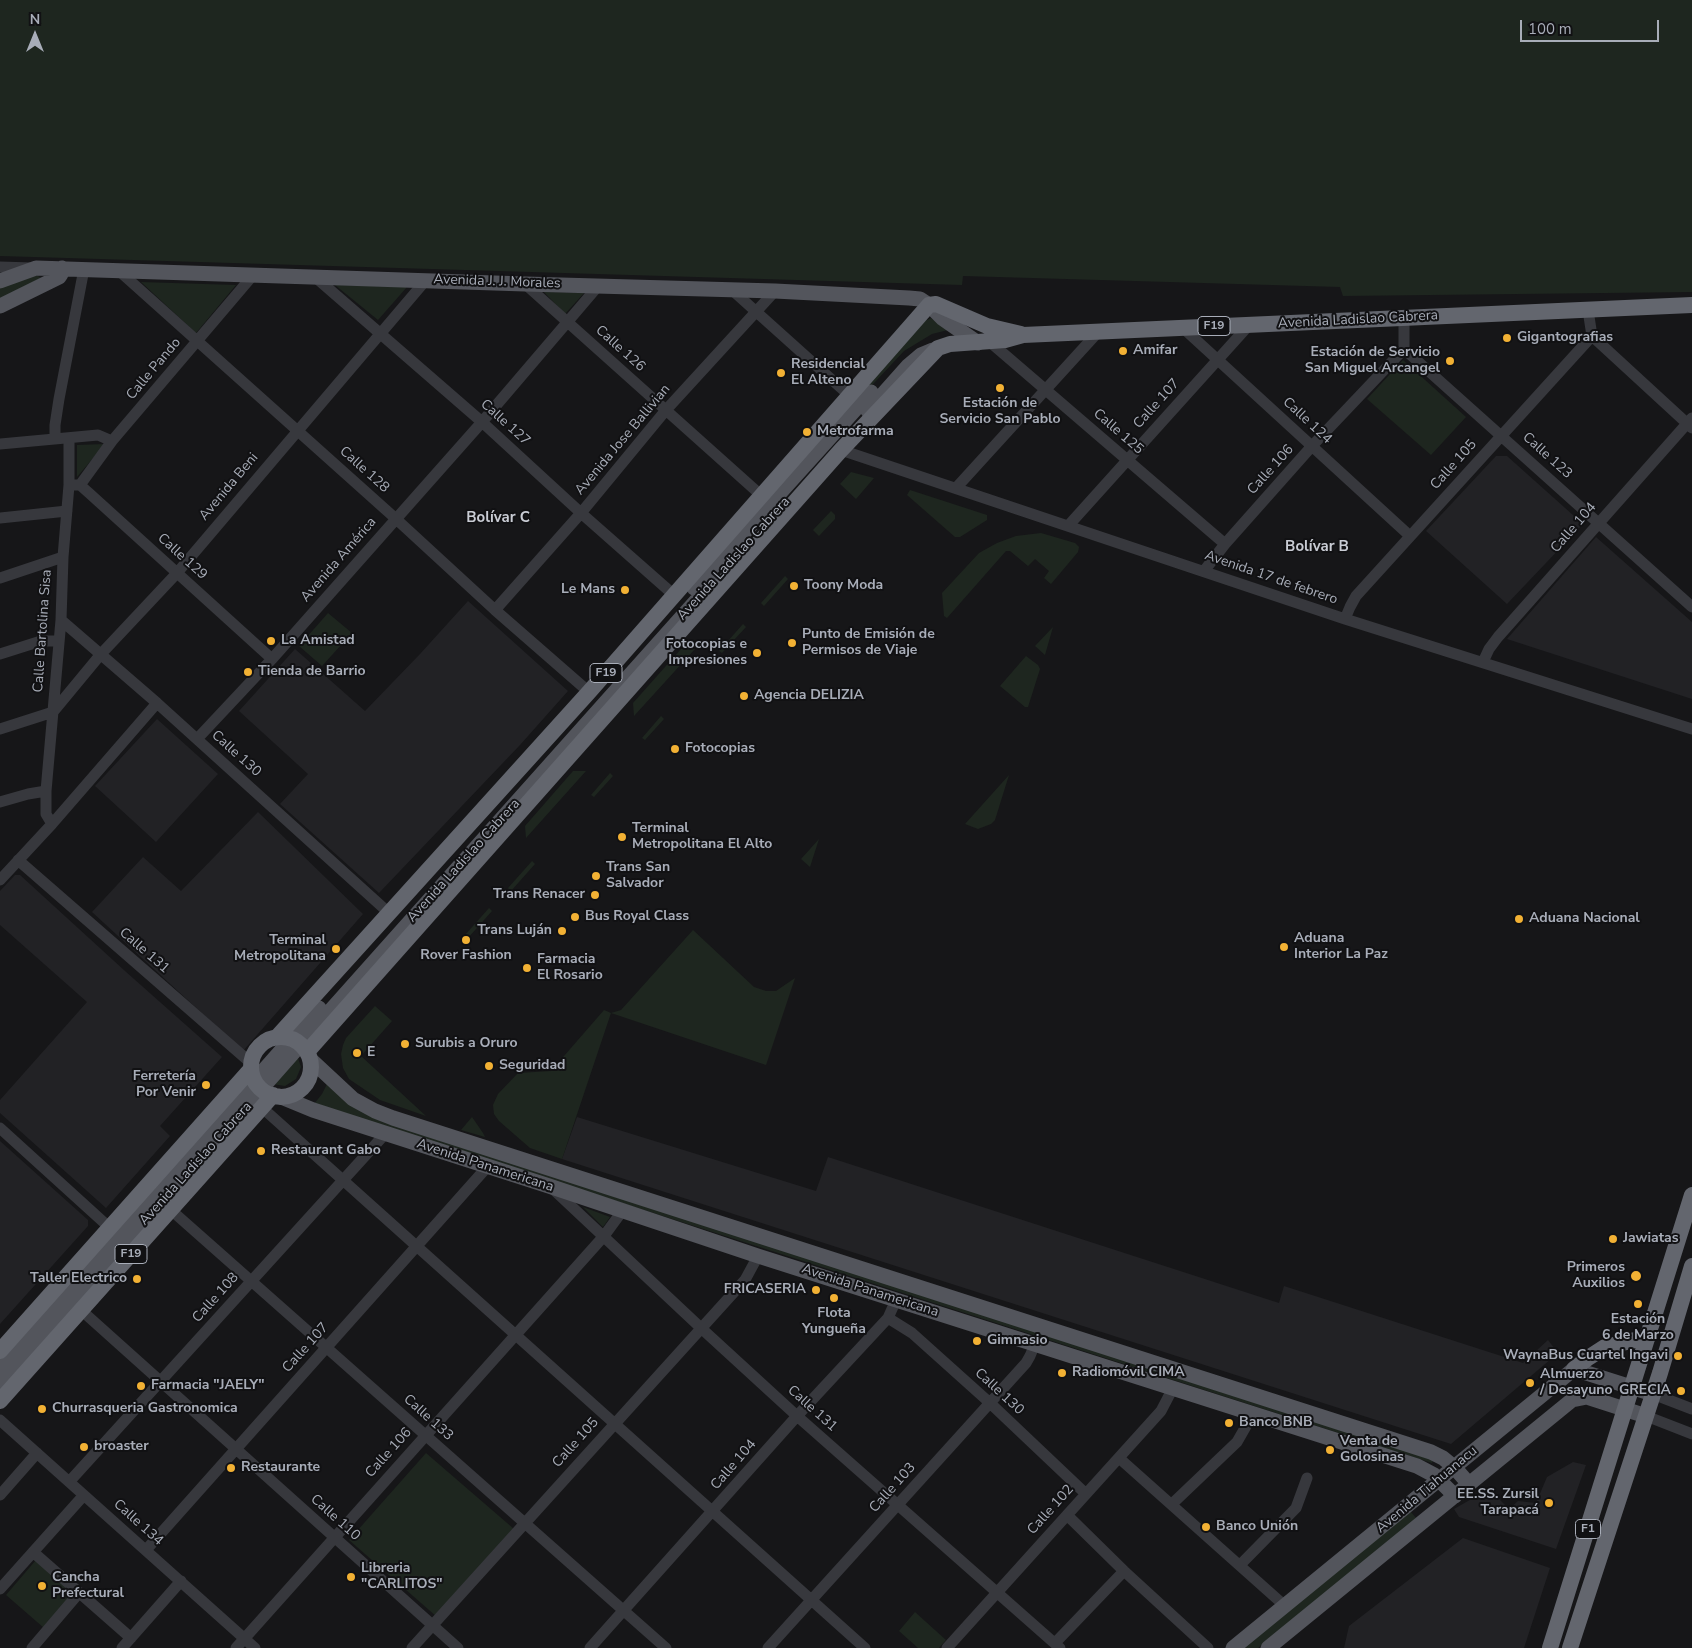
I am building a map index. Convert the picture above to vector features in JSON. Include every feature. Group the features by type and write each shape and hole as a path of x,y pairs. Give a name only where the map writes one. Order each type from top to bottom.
{"highway":[{"name":"Avenida Ladislao Cabrera","path":"297,1046 389,913 589,692 929,305 936,304 987,326 1023,335"},
{"name":"Avenida Ladislao Cabrera","path":"297,1046 842,450 938,348 950,344 1005,340 1023,335 1692,305"},
{"path":"767,491 794,476 803,449"},
{"name":"F19","path":"269,1039 297,1046 311,1065 309,1077 302,1088 291,1094 257,1088 257,1049 269,1039"},
{"name":"Avenida Ladislao Cabrera","path":"0,1401 171,1210 257,1088"},
{"name":"Avenida Ladislao Cabrera","path":"1,1347 110,1228 257,1088"},
{"name":"F1","path":"1550,1648 1578,1564 1624,1409 1692,1195"},
{"name":"F1","path":"1570,1648 1688,1290 1692,1268"},
{"path":"1574,1369 1606,1347 1648,1337"}],"main road":[{"name":"Avenida J. J. Morales","path":"0,281 36,268 62,268 775,291 909,298 920,299 929,305"},
{"path":"0,306 58,277 61,274 62,268"},
{"path":"929,305 942,318 984,342"},
{"name":"Avenida Ladislao Cabrera","path":"297,1046 794,476 904,364 938,348"},
{"name":"Avenida Ladislao Cabrera","path":"0,1368 297,1046 674,626 904,364"},
{"name":"Avenida Panamericana","path":"297,1046 353,1099 375,1111 1431,1452 1443,1458 1454,1467 1469,1484"},
{"name":"Avenida Ladislao Cabrera","path":"0,1385 257,1088"},
{"name":"Avenida Panamericana","path":"257,1088 313,1110 550,1186 758,1256 1417,1466 1434,1475 1455,1496"},
{"path":"512,1174 517,1158"},
{"path":"1670,1264 1692,1268"},
{"path":"1664,1284 1688,1290"},
{"path":"1574,1369 1653,1394"},
{"name":"Avenida Tiahuanacu","path":"1233,1648 1574,1369"},
{"name":"Avenida Tiahuanacu","path":"1268,1648 1572,1400 1587,1397 1646,1416"}],"street":[{"path":"0,267 36,268"},
{"path":"55,438 58,399 84,269"},
{"name":"Calle 128","path":"118,270 495,610 589,692"},
{"name":"Calle Pando","path":"74,485 254,274"},
{"name":"Calle 127","path":"314,276 382,333 674,595"},
{"name":"Avenida Beni","path":"53,712 101,654 177,573 426,280"},
{"name":"Calle 126","path":"525,284 666,410 767,491"},
{"name":"Avenida América","path":"197,739 272,659 482,422 599,285"},
{"path":"732,290 850,396"},
{"name":"Avenida Jose Ballivian","path":"495,610 581,513 666,410 775,291"},
{"path":"1588,310 1592,336 1690,423"},
{"path":"1404,318 1404,349"},
{"name":"Calle 107","path":"1068,526 1249,325"},
{"name":"Calle 124","path":"1183,328 1410,536"},
{"path":"956,488 1099,331"},
{"name":"Calle 105","path":"1346,619 1350,606 1356,596 1501,434 1592,336"},
{"name":"Calle 125","path":"984,342 1046,390 1225,544"},
{"name":"Calle 123","path":"1404,349 1692,607"},
{"name":"Calle 106","path":"1204,571 1225,544 1312,446 1404,349"},
{"name":"Calle 104","path":"1483,662 1498,636 1690,423"},
{"path":"0,444 98,435 112,441"},
{"name":"Calle Bartolina Sisa","path":"52,824 46,814 46,791 61,620 67,511 74,485 69,438"},
{"name":"Avenida 17 de febrero","path":"842,450 1346,619 1692,729"},
{"name":"Calle 129","path":"74,485 177,573 272,659"},
{"path":"0,518 67,511"},
{"path":"0,578 63,557"},
{"name":"Calle 130","path":"61,620 158,703 389,913"},
{"path":"0,654 41,642 58,641"},
{"path":"0,880 52,824 158,703"},
{"path":"0,729 53,712"},
{"path":"0,802 46,791"},
{"name":"Calle 131","path":"18,860 257,1088 343,1180 865,1648"},
{"path":"0,1128 110,1228"},
{"name":"Calle 108","path":"69,1482 385,1134"},
{"name":"Calle 107","path":"146,1550 488,1166"},
{"name":"Calle 131","path":"550,1186 797,1416 1058,1646"},
{"name":"Calle 133","path":"171,1210 666,1648"},
{"name":"Calle 106","path":"236,1648 604,1236 623,1210"},
{"name":"Calle 105","path":"412,1648 745,1280 758,1256"},
{"name":"Calle 104","path":"590,1648 797,1416 888,1318 896,1300"},
{"name":"Calle 110","path":"81,1310 458,1648"},
{"name":"Calle 130","path":"888,1318 912,1333 990,1403 1086,1494"},
{"name":"Calle 103","path":"768,1648 1026,1363 1035,1344"},
{"name":"Calle 102","path":"947,1648 1161,1411 1173,1388"},
{"path":"1653,1394 1692,1410"},
{"path":"1172,1504 1237,1442 1253,1414"},
{"path":"1646,1416 1692,1434"},
{"name":"Calle 134","path":"0,1420 255,1648"},
{"path":"0,1495 37,1453"},
{"path":"1119,1458 1285,1606"},
{"path":"1240,1565 1296,1508 1307,1478"},
{"path":"0,1589 84,1495"},
{"path":"1067,1516 1208,1648"},
{"path":"33,1552 131,1638"},
{"path":"1058,1646 1124,1571"},
{"path":"122,1648 180,1581"},
{"path":"32,1648 79,1593"}],"shaded area":[{"path":"0,0 1692,0 1692,292 1343,296 1340,287 963,276 962,285 0,256"},
{"path":"24,275 41,278 0,301 0,285"},
{"path":"141,282 236,285 196,333"},
{"path":"335,285 407,287 378,320"},
{"path":"544,292 584,293 565,314"},
{"path":"931,318 948,330 932,334 904,351 803,459 923,322"},
{"path":"1403,360 1466,417 1431,455 1367,399"},
{"path":"105,444 77,477 77,445"},
{"path":"1496,456 1507,456 1583,524 1507,604 1426,531"},
{"path":"851,472 874,478 856,499 840,484"},
{"path":"910,490 987,515 987,520 960,537 955,537 907,495"},
{"path":"831,511 835,515 835,519 819,536 813,530"},
{"path":"1041,533 1075,543 1079,547 1078,552 1051,584 1044,578 1049,571 1035,559 1028,566 1010,551 1006,551 947,618 944,616 942,593 979,553 997,543 1016,536"},
{"path":"1596,537 1692,622 1692,699 1507,639"},
{"path":"785,576 788,579 764,606 761,603"},
{"path":"468,601 568,691 520,745 379,893 280,804 308,774 239,711 295,649 365,711"},
{"path":"328,613 352,633 322,666 299,646"},
{"path":"743,624 746,627 722,653 719,651"},
{"path":"1053,627 1045,655 1035,646"},
{"path":"681,649 695,649 634,716 633,703"},
{"path":"1026,656 1038,665 1040,669 1028,707 1025,707 1000,686"},
{"path":"661,716 664,719 645,740 642,738"},
{"path":"157,719 218,774 156,842 95,786"},
{"path":"573,771 586,771 526,838 525,826"},
{"path":"610,773 613,776 594,797 591,795"},
{"path":"1009,775 995,820 991,824 978,829 965,824"},
{"path":"258,812 363,914 243,1051 92,912 143,857 181,891"},
{"path":"819,839 810,867 801,859"},
{"path":"532,861 535,864 511,891 508,888"},
{"path":"15,875 20,875 222,1057 160,1126 170,1136 106,1208 0,1113 0,1100 87,1002 0,925 0,891"},
{"path":"489,908 492,911 468,938 465,935"},
{"path":"693,930 754,987 766,991 776,991 795,978 766,1065 611,1013 621,1010"},
{"path":"375,1006 392,1021 361,1056 426,1116 380,1100 349,1079 343,1068 341,1054 346,1038"},
{"path":"604,1010 611,1013 562,1159 530,1148 499,1121 494,1114 493,1105 498,1094 518,1073 551,1071"},
{"path":"297,1055 301,1067 296,1079 285,1086 272,1084"},
{"path":"327,1084 342,1097 1434,1457 1432,1463 314,1104"},
{"path":"472,1117 483,1133 485,1137 461,1130"},
{"path":"577,1117 816,1191 828,1157 1279,1303 1284,1286 1523,1363 1548,1340 1558,1353 1451,1444 562,1159"},
{"path":"0,1141 88,1220 88,1226 0,1324"},
{"path":"583,1207 610,1217 603,1227"},
{"path":"426,1453 514,1529 437,1617 349,1540"},
{"path":"1573,1462 1586,1465 1556,1549 1459,1517 1454,1509 1489,1489 1509,1509 1518,1501 1536,1503 1547,1477"},
{"path":"1410,1511 1417,1519 1258,1648 1241,1648"},
{"path":"1463,1538 1550,1568 1524,1648 1344,1648 1349,1626"},
{"path":"36,1560 75,1593 44,1628 6,1595"},
{"path":"915,1612 946,1640 939,1648 918,1648 899,1631"}],"place":[{"name":"Gigantografias","path":"1507,338"},
{"name":"Amifar","path":"1123,351"},
{"name":"Estación de Servicio San Miguel Arcangel","path":"1450,361"},
{"name":"Residencial El Alteno","path":"781,373"},
{"name":"Estación de Servicio San Pablo","path":"1000,388"},
{"name":"Metrofarma","path":"807,432"},
{"name":"Toony Moda","path":"794,586"},
{"name":"Le Mans","path":"625,590"},
{"name":"La Amistad","path":"271,641"},
{"name":"Punto de Emisión de Permisos de Viaje","path":"792,643"},
{"name":"Fotocopias e Impresiones","path":"757,653"},
{"name":"Tienda de Barrio","path":"248,672"},
{"name":"Agencia DELIZIA","path":"744,696"},
{"name":"Fotocopias","path":"675,749"},
{"name":"Terminal Metropolitana El Alto","path":"622,837"},
{"name":"Trans San Salvador","path":"596,876"},
{"name":"Trans Renacer","path":"595,895"},
{"name":"Bus Royal Class","path":"575,917"},
{"name":"Aduana Nacional","path":"1519,919"},
{"name":"Trans Luján","path":"562,931"},
{"name":"Rover Fashion","path":"466,940"},
{"name":"Aduana Interior La Paz","path":"1284,947"},
{"name":"Terminal Metropolitana","path":"336,949"},
{"name":"Farmacia El Rosario","path":"527,968"},
{"name":"Surubis a Oruro","path":"405,1044"},
{"name":"E","path":"357,1053"},
{"name":"Seguridad","path":"489,1066"},
{"name":"Ferretería Por Venir","path":"206,1085"},
{"name":"Restaurant Gabo","path":"261,1151"},
{"name":"Jawiatas","path":"1613,1239"},
{"name":"Primeros Auxilios","path":"1636,1276"},
{"name":"Taller Electrico","path":"137,1279"},
{"name":"FRICASERIA","path":"816,1290"},
{"name":"Flota Yungueña","path":"834,1298"},
{"name":"Estación 6 de Marzo","path":"1638,1304"},
{"name":"Gimnasio","path":"977,1341"},
{"name":"WaynaBus Cuartel Ingavi","path":"1678,1356"},
{"name":"Radiomóvil CIMA","path":"1062,1373"},
{"name":"Almuerzo / Desayuno","path":"1530,1383"},
{"name":"Farmacia \"JAELY\"","path":"141,1386"},
{"name":"GRECIA","path":"1681,1391"},
{"name":"Churrasqueria Gastronomica","path":"42,1409"},
{"name":"Banco BNB","path":"1229,1423"},
{"name":"broaster","path":"84,1447"},
{"name":"Venta de Golosinas","path":"1330,1450"},
{"name":"Restaurante","path":"231,1468"},
{"name":"EE.SS. Zursil Tarapacá","path":"1549,1503"},
{"name":"Banco Unión","path":"1206,1527"},
{"name":"Libreria \"CARLITOS\"","path":"351,1577"},
{"name":"Cancha Prefectural","path":"42,1586"}],"district":[{"name":"Bolívar C","path":"498,518"},
{"name":"Bolívar B","path":"1317,547"}]}
